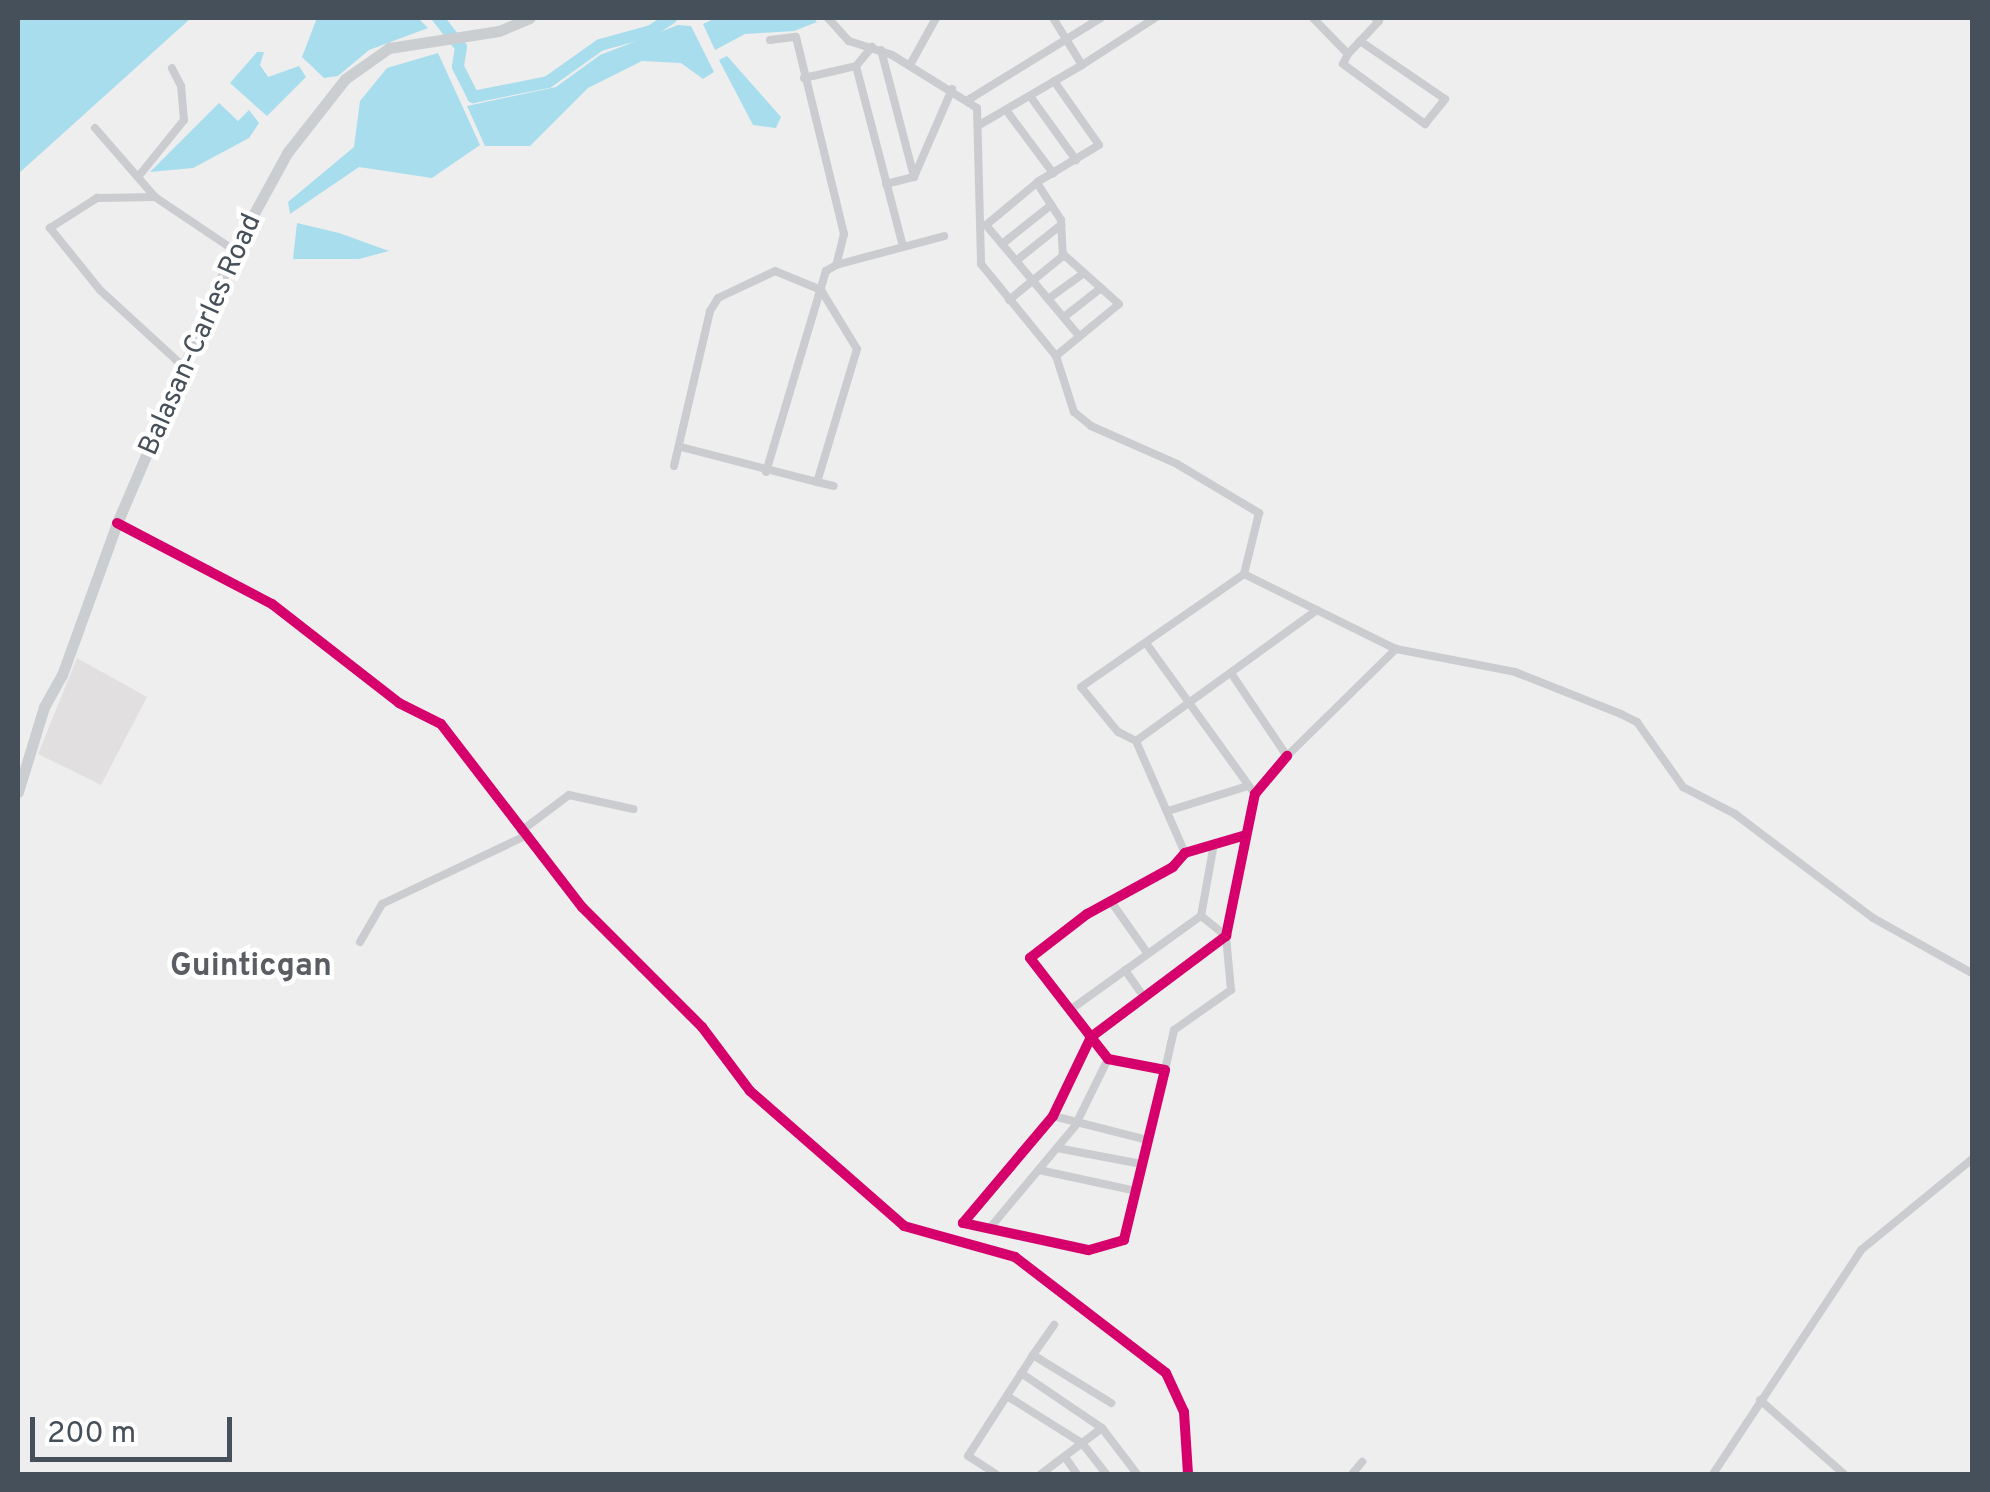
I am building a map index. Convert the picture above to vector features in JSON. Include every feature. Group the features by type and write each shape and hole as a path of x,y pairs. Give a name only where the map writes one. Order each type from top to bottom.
{"main road":[{"name":"Balasan-Carles Road","path":"18,792 117,523 234,250 287,153 345,79 390,48 465,36 529,18"}],"street":[{"path":"828,18 849,41 877,48 968,100 981,124 981,264 1056,356 1074,412 1090,426 1177,464 1259,513 1244,574 1081,687 1118,732 1136,741 1185,853"},
{"path":"910,65 936,18"},
{"path":"1053,18 1082,65"},
{"path":"968,100 1101,18"},
{"path":"981,124 1155,18"},
{"path":"1313,18 1348,54"},
{"path":"1360,41 1445,99 1425,124 1343,64 1348,54 1360,41 1380,21 1375,18"},
{"path":"766,472 821,290 836,265 844,234 796,37 770,40"},
{"path":"804,78 856,66 877,48"},
{"path":"877,48 914,177"},
{"path":"856,66 903,247"},
{"path":"138,177 184,120 182,86 172,68"},
{"path":"1054,82 1099,144 1037,183 986,225 1079,336"},
{"path":"914,177 952,89"},
{"path":"1030,96 1076,160"},
{"path":"1009,114 1053,173"},
{"path":"95,128 154,197 234,250"},
{"path":"886,184 914,177"},
{"path":"1037,183 1061,226 1064,255 1119,304 1056,356"},
{"path":"154,197 96,198 50,228 100,290 185,368"},
{"path":"1002,244 1052,206"},
{"path":"1016,261 1061,226"},
{"path":"836,265 944,236"},
{"path":"1009,300 1064,255"},
{"path":"674,466 710,311 718,298 775,271 821,290 857,349 817,482"},
{"path":"1048,299 1084,273"},
{"path":"1064,317 1101,288"},
{"path":"681,446 766,472 834,486"},
{"path":"117,523 272,604 399,703 442,724 582,907 702,1027 750,1091 904,1226 1015,1257 1166,1373 1184,1412 1188,1474"},
{"path":"1244,574 1396,649 1515,672 1636,722 1682,787 1735,814 1873,918 1972,973"},
{"path":"1136,741 1317,610"},
{"path":"963,1223 1088,1250 1124,1240 1174,1030 1230,990 1226,936 1252,790 1146,643"},
{"path":"1168,811 1252,790 1396,649"},
{"path":"1231,673 1287,756"},
{"path":"360,942 382,904 523,834 569,795 633,809"},
{"path":"1165,1070 1108,1059 1030,958 1185,853 1246,834"},
{"path":"1070,1010 1201,916 1214,844"},
{"path":"1112,903 1148,954"},
{"path":"1201,916 1226,936"},
{"path":"951,1238 1054,1116 1091,1037 1142,994 1226,936"},
{"path":"1125,970 1142,994"},
{"path":"990,1228 1075,1126 1108,1059"},
{"path":"1054,1116 1075,1126 1148,1140"},
{"path":"1057,1148 1142,1164"},
{"path":"1713,1474 1861,1250 1972,1159"},
{"path":"1039,1170 1136,1190"},
{"path":"996,1474 968,1456 1054,1325"},
{"path":"1033,1355 1111,1403"},
{"path":"1021,1374 1102,1428 1137,1474"},
{"path":"1007,1396 1082,1444 1106,1474"},
{"path":"1760,1400 1844,1474"},
{"path":"1044,1474 1102,1428"},
{"path":"1065,1457 1077,1474"},
{"path":"1352,1474 1362,1462"}],"shaded area":[{"path":"77,658 147,697 101,785 38,754"}],"water":[{"path":"18,18 191,18 18,174"},
{"path":"317,18 418,18 428,28 369,50 338,76 324,78 302,57"},
{"path":"716,18 813,18 817,22 794,31 745,34 715,50 703,24"},
{"path":"678,25 691,26 714,72 703,79 681,63 642,61 588,88 530,146 485,146 467,106 556,87 600,55"},
{"path":"257,52 264,52 260,65 268,77 299,66 306,77 267,116 230,83"},
{"path":"438,53 480,145 432,178 359,167 290,214 288,202 354,147 360,101 387,68"},
{"path":"727,56 781,117 776,128 753,125 719,60"},
{"path":"219,103 238,121 249,110 259,123 249,138 193,168 150,172"},
{"path":"297,223 389,251 359,259 293,259"}],"waterway":[{"path":"438,18 461,47 458,67 473,97 548,82 600,45 651,31 671,18"}],"cycle path":[{"path":"117,523 272,604 399,703 441,724 582,907 702,1027 750,1091 904,1226 1015,1257 1166,1373 1184,1412 1188,1474"},
{"path":"1246,835 1185,853 1173,867 1087,914 1030,958 1091,1037 1108,1059 1165,1070 1124,1240 1088,1250 963,1223 1053,1116 1091,1037 1226,936 1255,794 1287,756"}],"district":[{"name":"Guinticgan","path":"251,967"}]}
